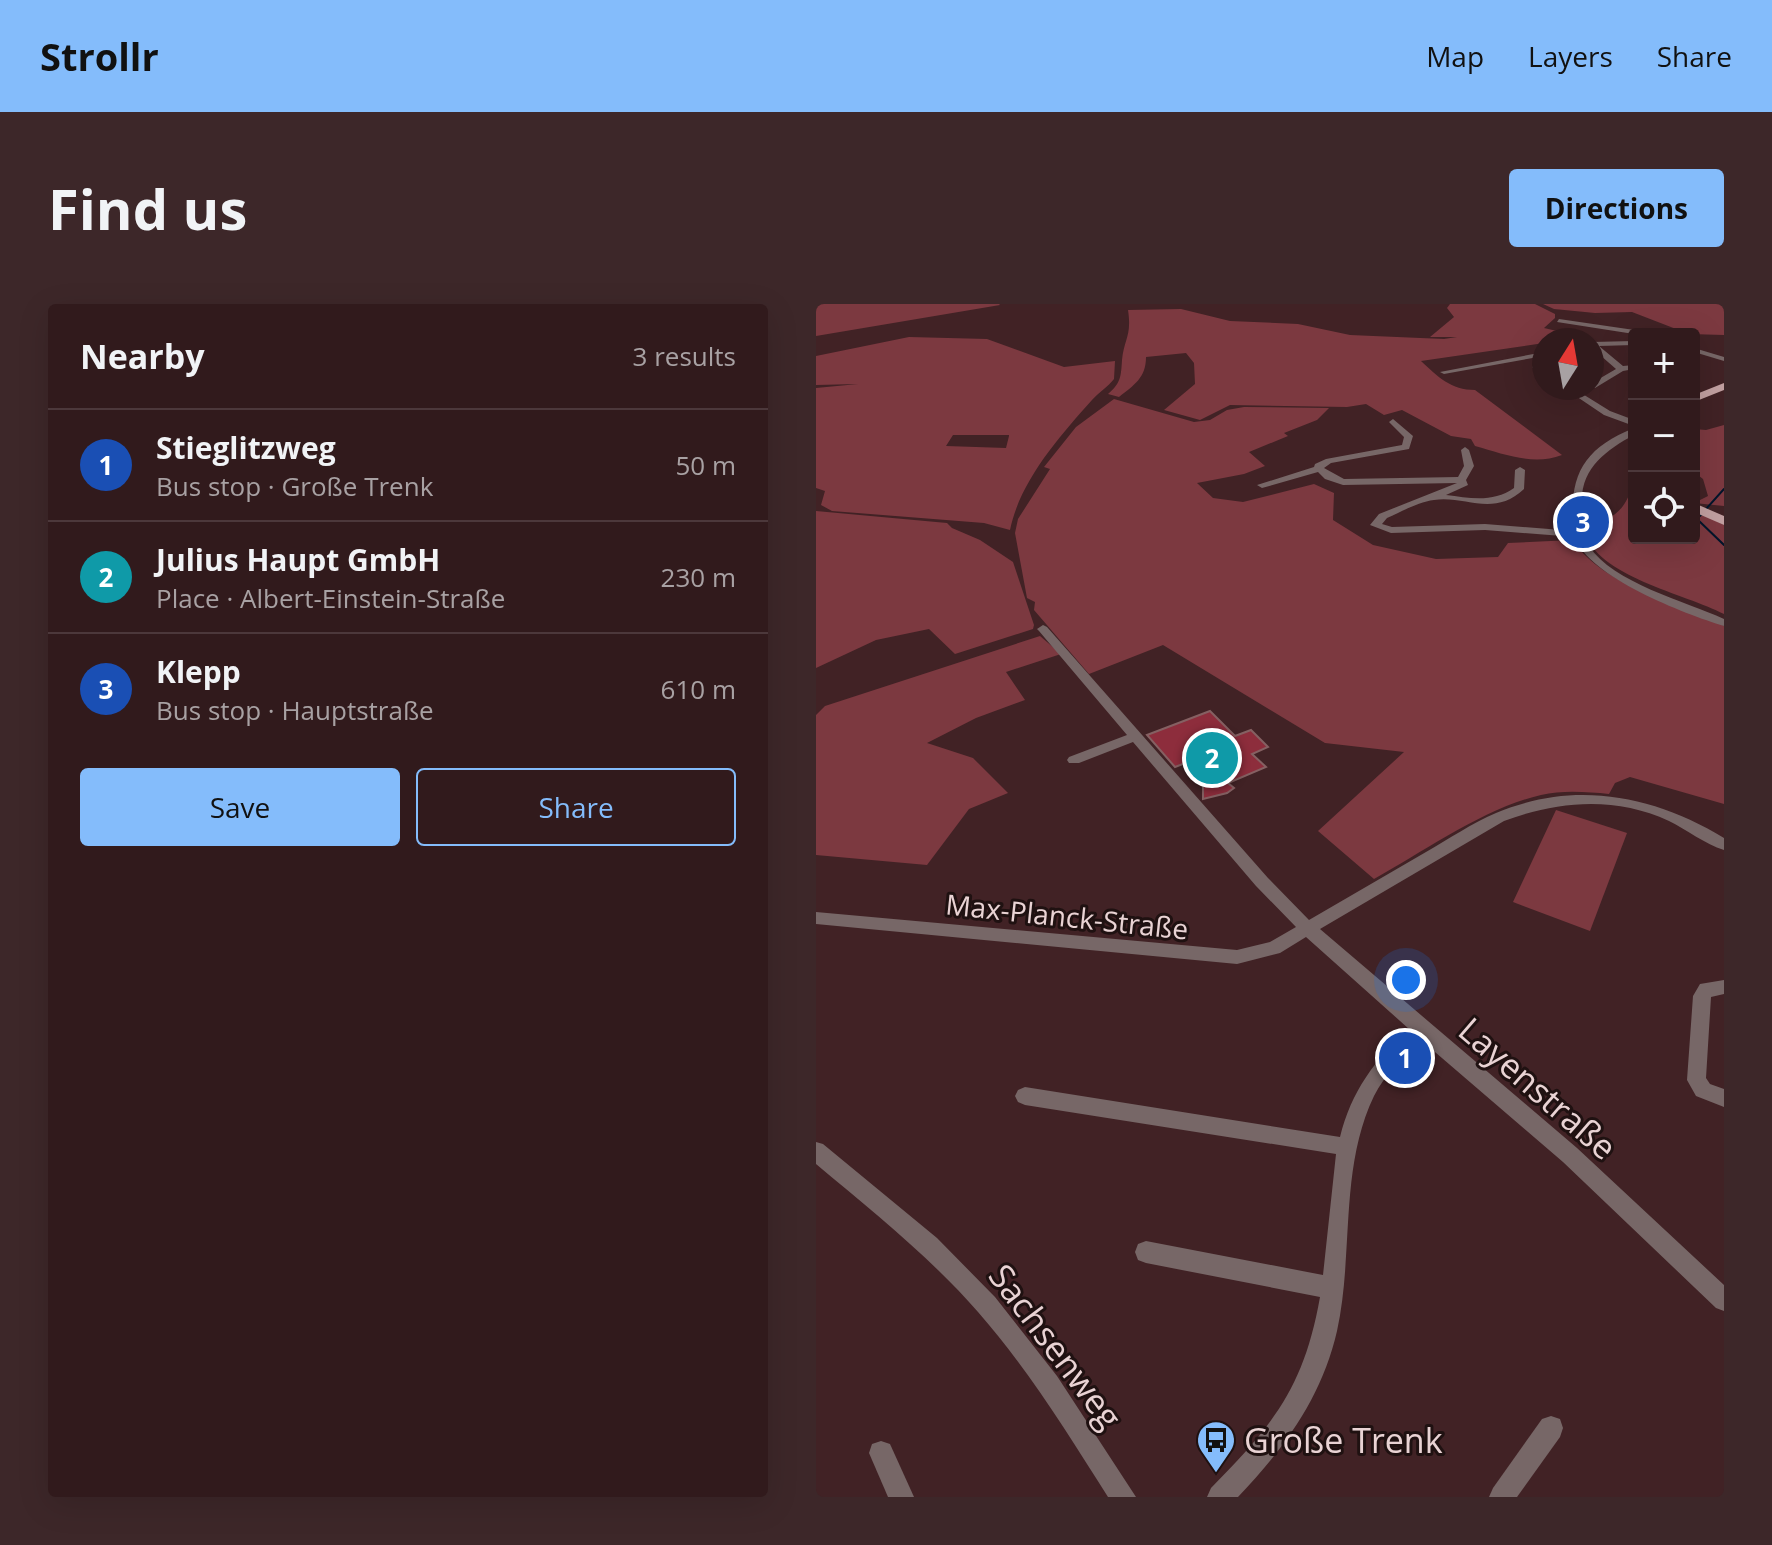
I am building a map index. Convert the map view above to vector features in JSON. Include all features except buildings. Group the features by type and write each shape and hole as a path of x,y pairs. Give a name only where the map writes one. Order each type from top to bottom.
{"main road":[{"path":"1700,396 1724,386"}],"street":[{"path":"1559,321 1628,331"},
{"path":"1604,344 1628,343"},
{"path":"1700,353 1724,359"},
{"path":"1604,354 1621,369"},
{"path":"1444,372 1532,356"},
{"path":"1604,379 1628,368"},
{"path":"1587,400 1607,413 1628,421"},
{"path":"1319,469 1318,466 1329,461 1406,447 1409,436 1393,422"},
{"path":"1628,435 1602,451 1581,474 1576,502 1580,534 1588,552 1603,565 1724,623"},
{"path":"1465,450 1469,466 1461,480 1463,485 1383,516 1375,525 1391,530 1485,527 1580,534"},
{"path":"1319,469 1330,478 1343,482 1461,480"},
{"path":"1262,485 1319,469"},
{"path":"1435,497 1497,500 1519,489 1520,470"},
{"name":"Layenstraße","path":"1043,629 1262,882 1307,928 1570,1155 1724,1300"},
{"path":"1074,760 1136,736"},
{"name":"Max-Planck-Straße","path":"816,918 1222,958 1256,954 1274,948 1499,817 1527,805 1557,799 1598,798 1646,806 1678,818 1724,845"},
{"path":"1724,987 1706,989 1702,996 1696,1080 1703,1090 1724,1098"},
{"path":"1220,1497 1272,1444 1295,1408 1316,1364 1333,1288 1353,1123 1367,1091 1395,1052 1421,1029"},
{"path":"1025,1096 1348,1147"},
{"name":"Sachsenweg","path":"816,1151 963,1279 1009,1331 1059,1398 1123,1497"},
{"path":"1146,1252 1333,1288"},
{"path":"1502,1497 1551,1428"},
{"path":"881,1453 901,1497"}],"shaded area":[{"path":"816,304 999,304 1000,305 816,336"},
{"path":"1450,304 1535,304 1555,314 1555,318 1544,328 1532,328 1532,345 1421,361 1452,385 1475,390 1562,455 1529,459 1508,455 1475,446 1471,439 1451,436 1402,410 1384,415 1366,404 1347,407 1230,405 1200,420 1164,410 1195,384 1194,363 1186,353 1146,357 1144,370 1134,385 1119,397 1108,394 1121,375 1128,310 1181,309 1230,321 1298,324 1350,335 1444,339 1457,337 1430,337 1454,317 1447,308"},
{"path":"1543,304 1724,304 1724,335 1700,334 1700,328 1673,328 1632,312 1595,313 1554,309"},
{"path":"909,337 987,339 1064,367 1115,361 1114,379 1042,460 1022,494 1010,530 984,523 832,511 821,505 825,491 816,488 816,388 858,384 816,385 816,356","holes":["953,435 1009,435 1006,448 946,446"]},
{"path":"1114,399 1194,422 1210,420 1227,410 1244,407 1329,408 1317,420 1284,433 1288,436 1249,452 1265,466 1244,474 1197,483 1213,498 1243,502 1314,484 1334,493 1333,520 1373,545 1436,559 1498,557 1508,543 1572,540 1587,557 1622,582 1724,626 1724,804 1630,777 1615,783 1609,794 1566,792 1541,795 1498,810 1455,831 1374,879 1318,831 1404,752 1325,743 1163,645 1089,674 1034,610 1035,602 1027,598 1015,533 1018,519 1050,469 1044,467 1076,427"},
{"path":"1724,425 1724,506 1700,504 1700,500 1708,496 1700,477 1700,430"},
{"path":"1628,497 1628,544 1700,544 1700,517 1704,515 1724,525 1724,614 1623,572 1592,547 1585,531 1617,512"},
{"path":"816,511 947,523 980,540 1013,562 1033,629 955,654 929,629 876,640 816,668"},
{"path":"1040,636 1061,654 1006,672 1025,700 976,718 927,743 973,758 1008,793 969,809 927,865 816,855 816,715 825,706"},
{"path":"1556,810 1627,833 1590,931 1513,902"}],"waterway":[{"path":"1724,489 1697,519 1724,545"}],"place":[{"name":"Klepp","path":"1583,522"},
{"name":"Julius Haupt GmbH","path":"1212,758"},
{"name":"Stieglitzweg","path":"1405,1058"},
{"name":"Große Trenk","path":"1216,1474"}]}
